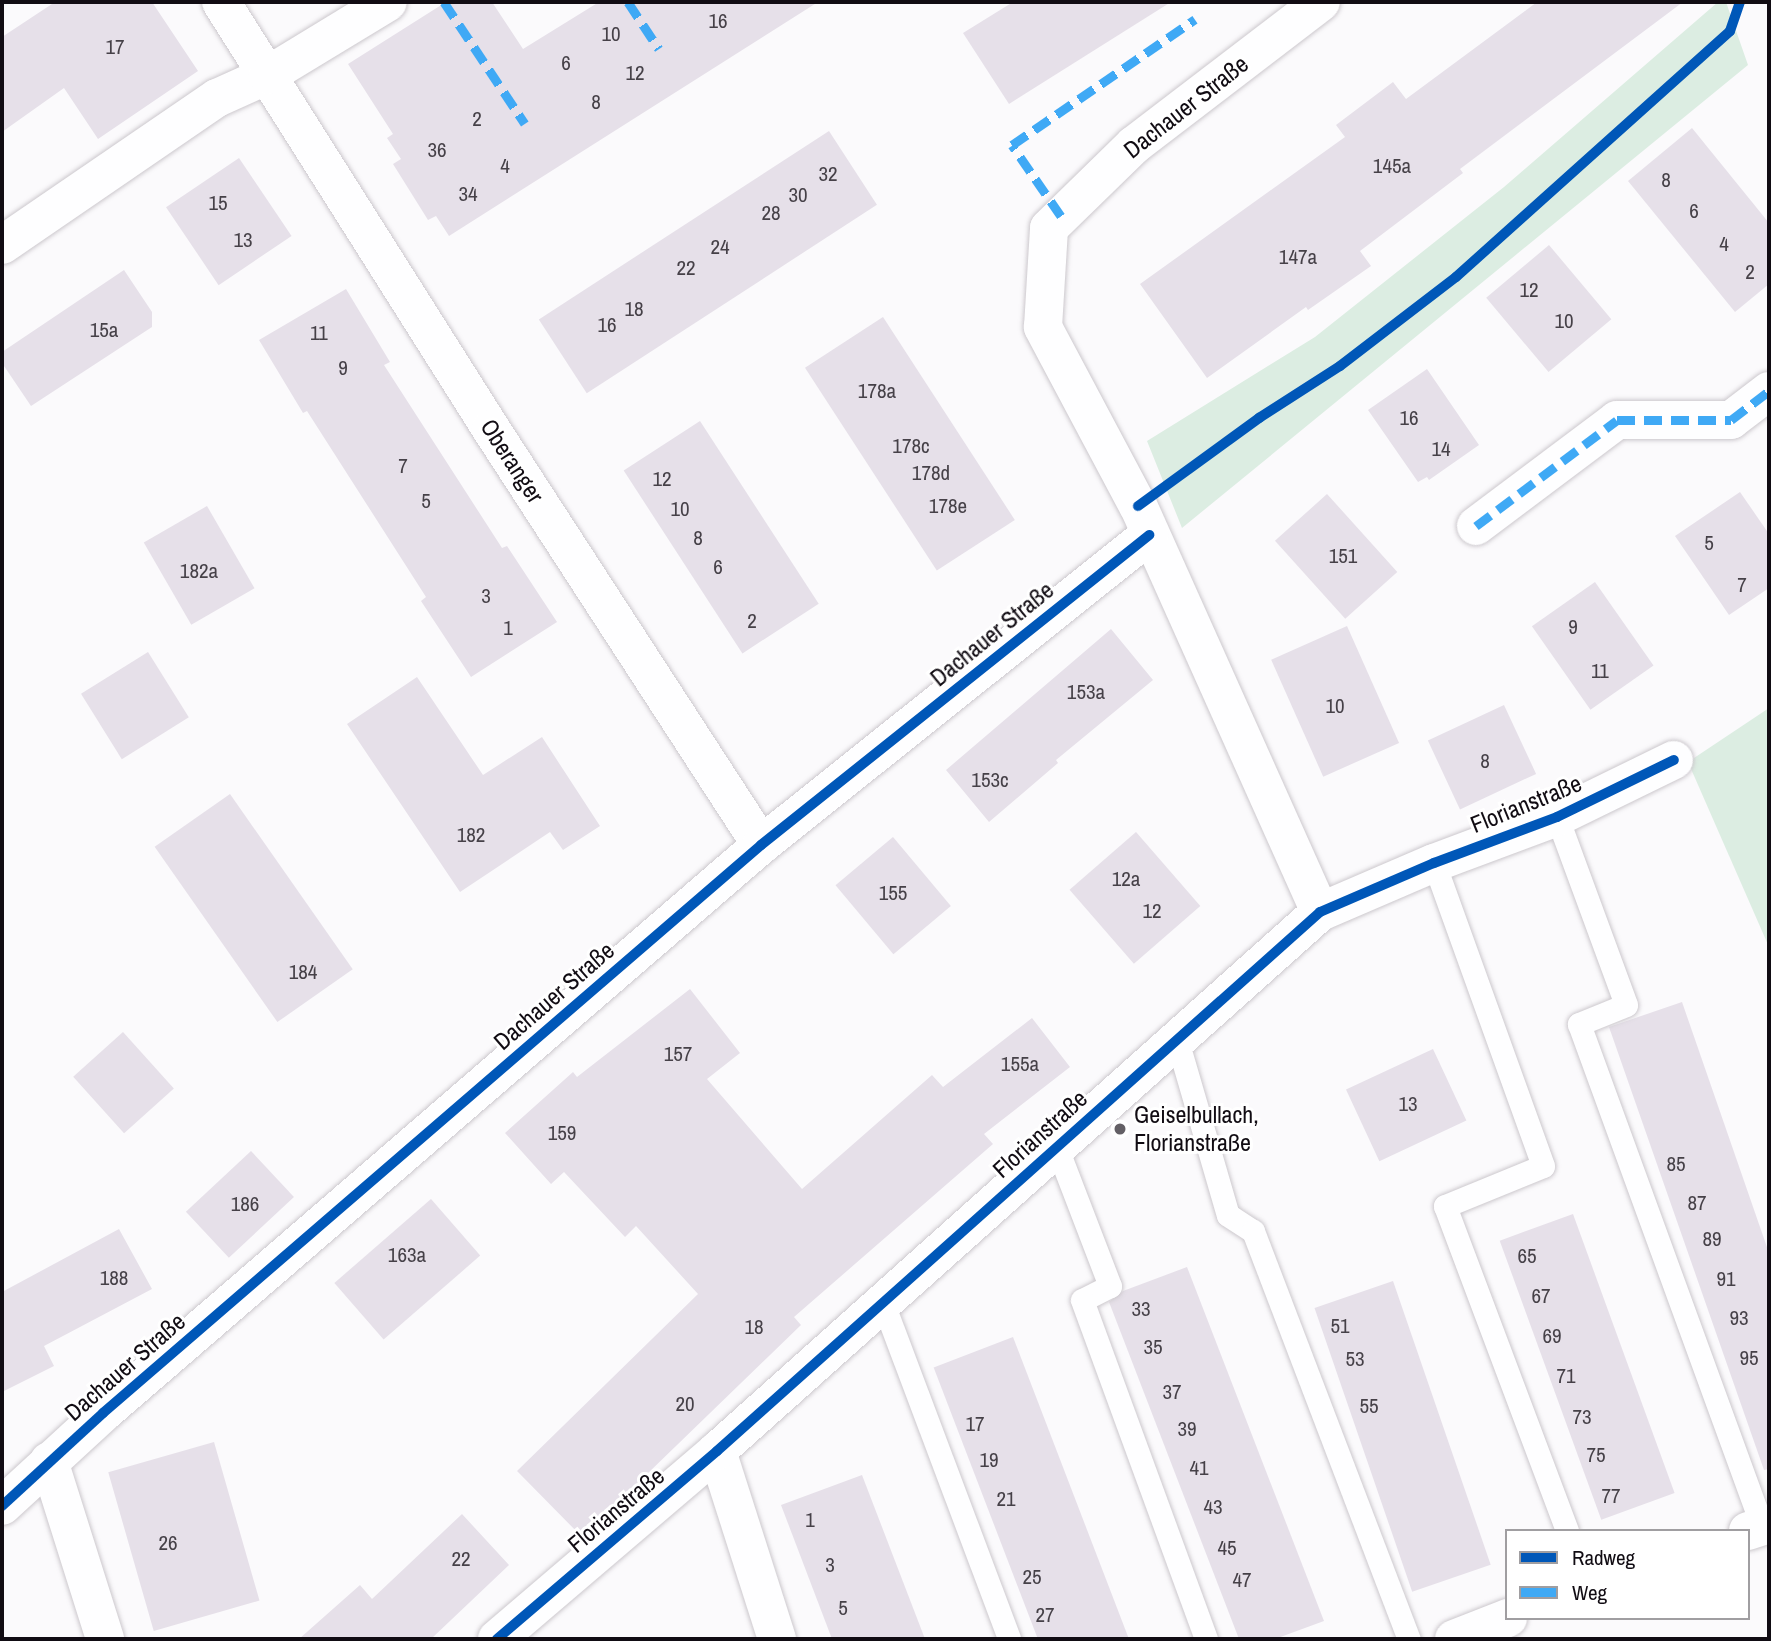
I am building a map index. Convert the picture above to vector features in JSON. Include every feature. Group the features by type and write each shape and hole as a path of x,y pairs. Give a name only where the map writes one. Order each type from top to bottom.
{"street":[{"name":"Oberanger","path":"221,2 491,429 761,845"},
{"path":"2,244 217,97 268,75 388,2"},
{"name":"Dachauer Straße","path":"2,1506 49,1461 761,845 1149,535 1138,506 1043,327 1049,228 1134,145 1321,2"},
{"path":"1476,526 1617,419 1731,420 1769,391"},
{"path":"1149,535 1320,912"},
{"name":"Florianstraße","path":"497,1639 717,1451 1320,912 1434,863 1557,817 1674,760"},
{"path":"717,1451 777,1639"},
{"path":"49,1461 105,1639"},
{"path":"1454,1639 1505,1619"}],"lane":[{"path":"1557,817 1626,1005 1579,1024 1760,1527"},
{"path":"1434,863 1543,1166 1445,1206 1566,1529"},
{"path":"1177,1040 1228,1215 1253,1231 1409,1639"},
{"path":"1056,1148 1110,1286 1082,1300 1206,1639"},
{"path":"883,1303 1010,1639"}],"green space":[{"path":"1718,2 1726,2 1748,65 1182,528 1147,441 1315,337 1504,187"},
{"path":"1769,708 1769,947 1688,762"}],"building":[{"path":"55,2 152,2 198,71 98,139 64,88 2,132 2,37"},
{"path":"446,2 492,2 523,49 599,2 818,2 449,236 436,216 428,220 393,164 401,159 387,138 393,134 348,64"},
{"path":"1013,2 1171,2 1009,104 963,33"},
{"path":"1537,2 1683,2 1460,169 1463,173 1360,251 1371,266 1308,310 1306,307 1207,378 1140,284 1345,137 1336,125 1393,82 1406,99"},
{"path":"1692,128 1769,223 1769,284 1735,312 1628,181"},
{"path":"829,131 877,205 587,393 539,319"},
{"path":"239,158 292,236 219,285 166,207"},
{"path":"1549,245 1611,319 1549,372 1486,298"},
{"path":"124,270 152,312 152,327 31,406 2,363 2,352"},
{"path":"346,289 390,362 384,365 502,548 507,546 557,622 471,677 421,601 426,597 307,411 303,413 259,340"},
{"path":"883,317 1015,520 937,571 805,368"},
{"path":"1427,369 1479,445 1429,480 1427,477 1418,482 1368,410"},
{"path":"700,421 819,604 742,653 624,471"},
{"path":"1740,492 1769,534 1769,588 1729,615 1675,536"},
{"path":"1327,494 1397,572 1345,619 1275,541"},
{"path":"207,506 254,588 191,625 144,542"},
{"path":"1595,582 1654,666 1590,710 1532,626"},
{"path":"1347,626 1399,743 1323,777 1271,660"},
{"path":"1111,629 1153,680 1056,760 1058,763 989,822 946,770"},
{"path":"148,652 189,717 122,759 81,694"},
{"path":"417,677 483,775 542,737 600,826 563,850 550,832 460,892 347,724"},
{"path":"1504,705 1536,774 1460,809 1428,740"},
{"path":"230,794 353,969 277,1022 155,847"},
{"path":"1136,832 1200,906 1134,964 1070,890"},
{"path":"893,837 951,906 893,954 836,885"},
{"path":"690,989 740,1053 707,1079 802,1189 932,1075 943,1087 1032,1018 1070,1067 984,1134 993,1144 794,1317 801,1325 582,1537 517,1471 698,1294 636,1226 625,1237 564,1172 551,1184 505,1133 573,1072 577,1077"},
{"path":"1682,1002 1769,1253 1769,1469 1764,1470 1609,1027"},
{"path":"123,1032 174,1088 124,1133 73,1077"},
{"path":"1433,1049 1466,1121 1379,1161 1346,1090"},
{"path":"251,1151 294,1197 229,1258 186,1212"},
{"path":"431,1199 480,1256 384,1340 334,1283"},
{"path":"1573,1214 1675,1493 1601,1520 1500,1241"},
{"path":"119,1229 152,1289 44,1346 54,1366 2,1392 2,1292"},
{"path":"1187,1267 1324,1621 1275,1639 1239,1639 1109,1302 1123,1291"},
{"path":"1393,1281 1491,1565 1412,1592 1315,1308"},
{"path":"1013,1337 1129,1639 1038,1639 934,1367"},
{"path":"214,1442 259,1601 154,1631 108,1472"},
{"path":"862,1475 925,1639 832,1639 781,1505"},
{"path":"462,1514 509,1565 431,1639 299,1639 360,1585 372,1599"}],"marked path":[{"path":"444,2 525,124"},
{"path":"628,2 659,49"},
{"path":"1061,216 1012,145 1195,19"},
{"path":"1476,526 1617,420 1731,420 1769,391"}],"cycle path":[{"path":"1138,506 1259,418 1340,366 1456,277 1730,31 1740,2"},
{"path":"2,1506 103,1413 761,845 1149,535"},
{"path":"497,1639 717,1451 1320,912 1434,863 1557,817 1674,760"}],"place":[{"name":"Geiselbullach, Florianstraße","path":"1120,1129"}]}
